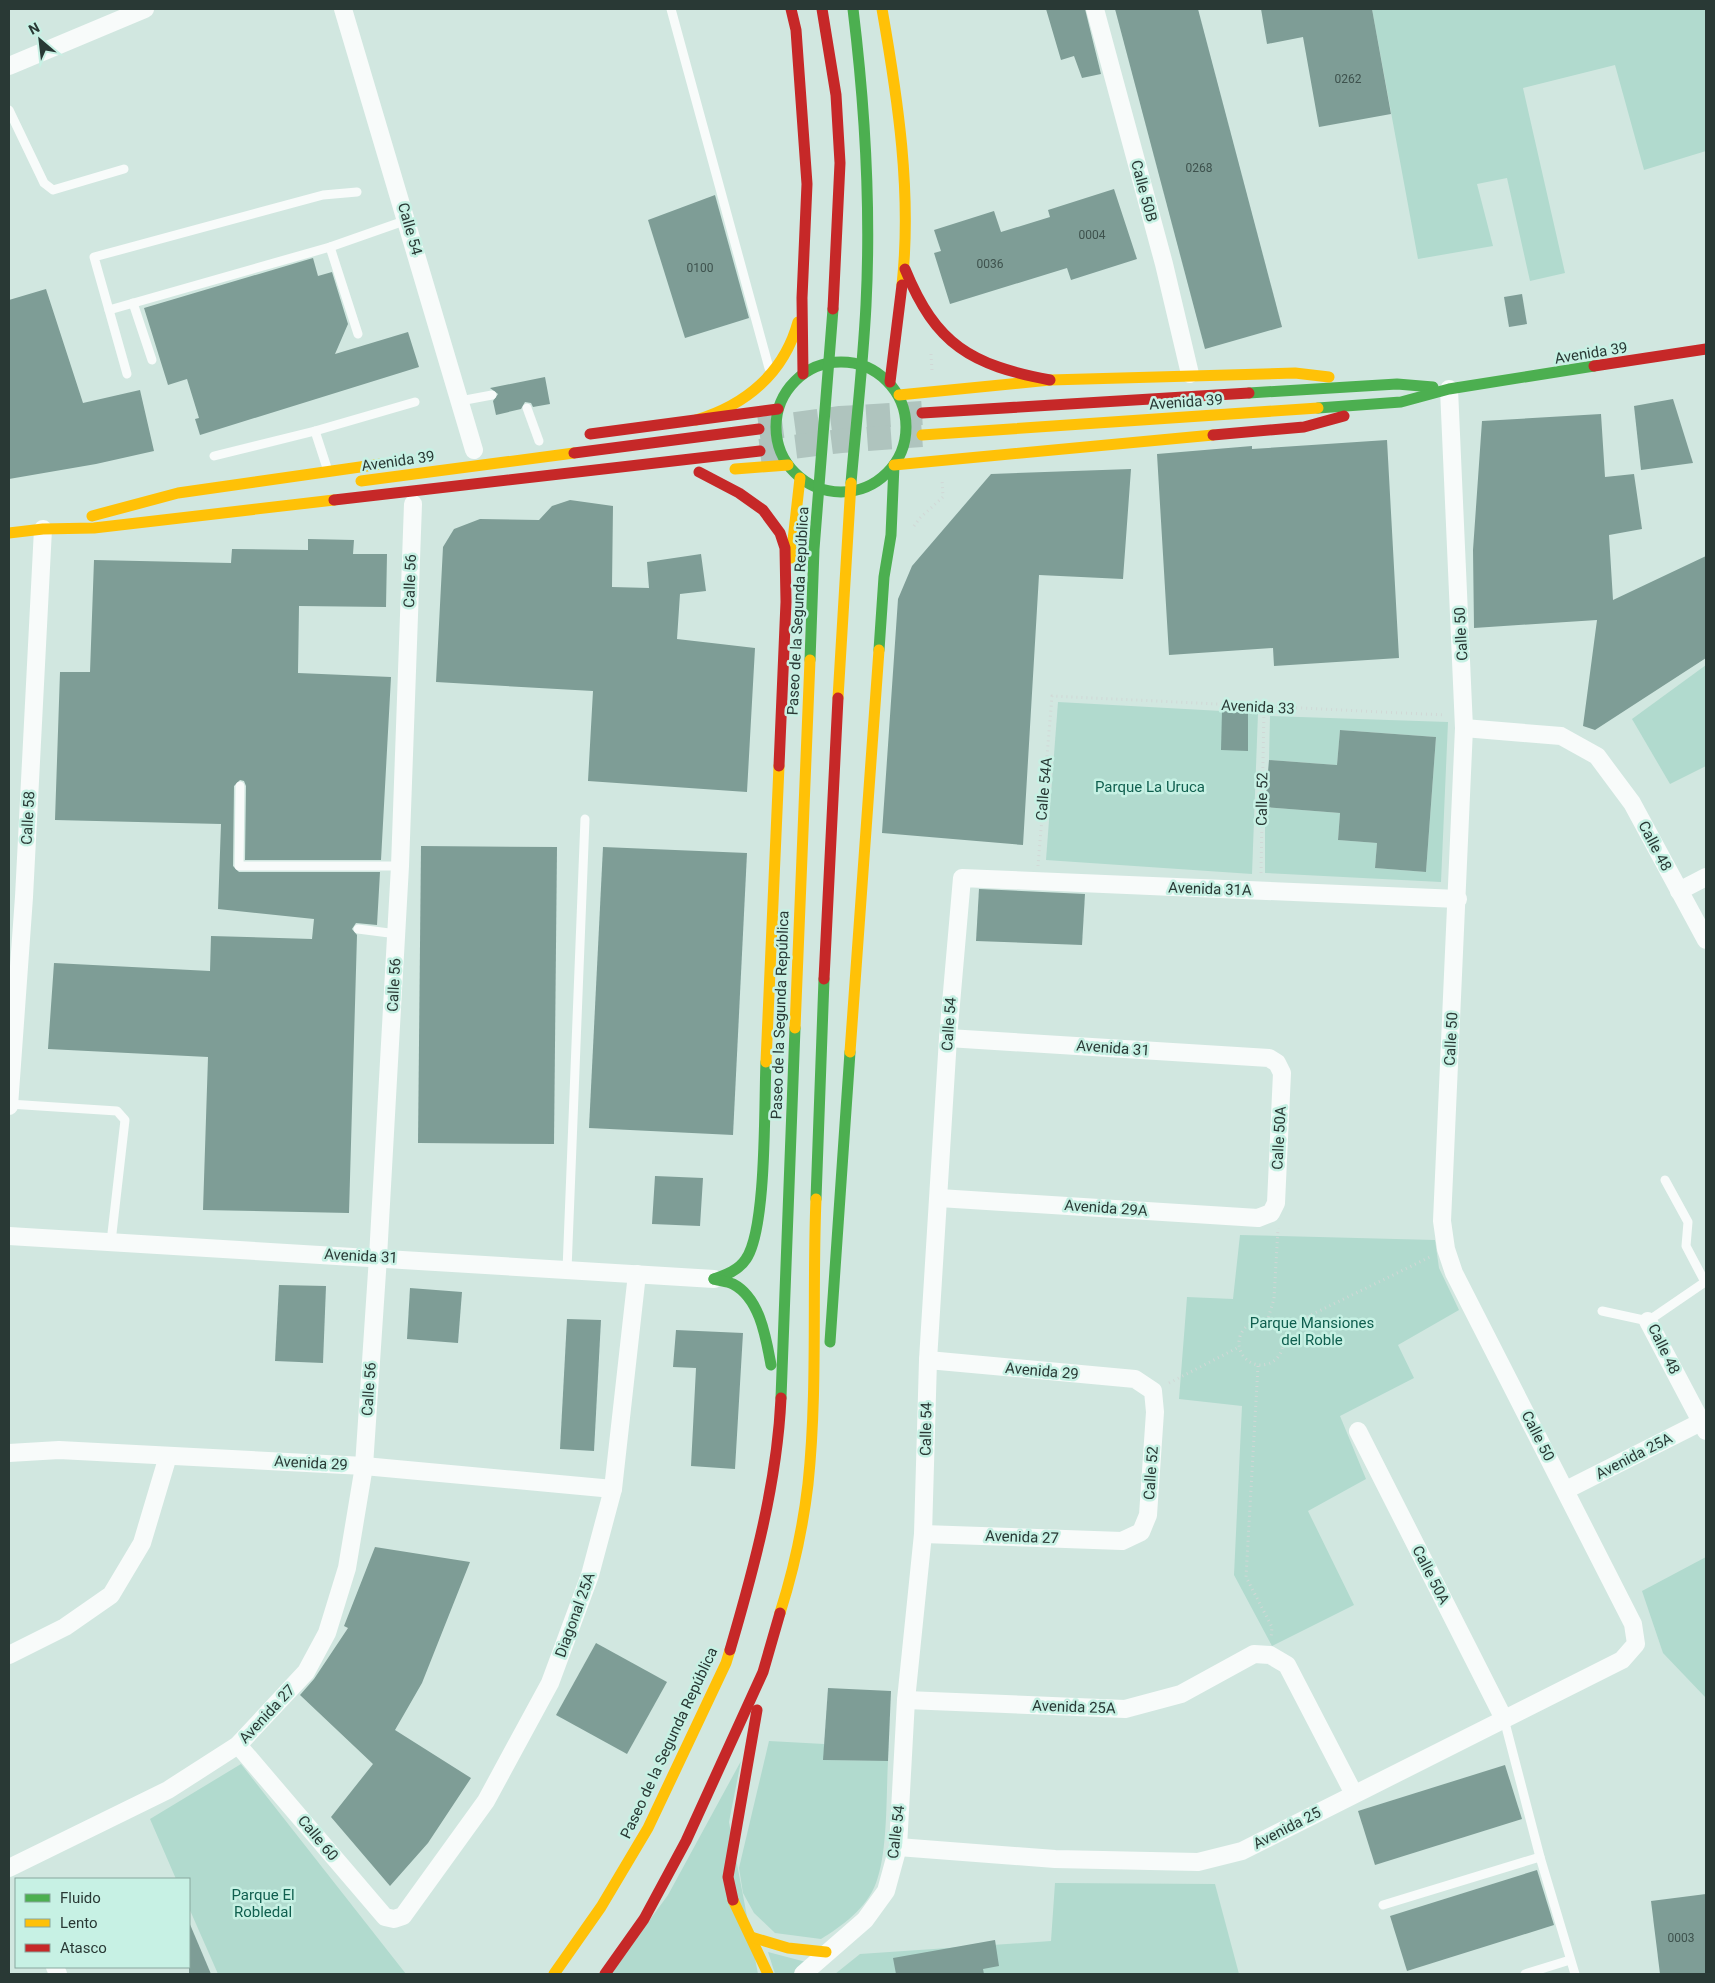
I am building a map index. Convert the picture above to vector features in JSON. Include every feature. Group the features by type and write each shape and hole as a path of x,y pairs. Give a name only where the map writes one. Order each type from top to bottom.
{"main road":[{"path":"791,9 796,30 807,184 802,298 803,374"},
{"name":"Paseo de la Segunda República","path":"554,1974 601,1906 648,1828 726,1663 748,1589 772,1482 780,1417 781,1352 814,549 833,306 840,163 836,95 822,9"},
{"path":"808,1484 814,1362 813,1268 826,935 845,550 866,305 867,160 861,73 853,9"},
{"path":"882,9 896,88 903,159 904,265 890,382"},
{"path":"904,265 915,296 933,324 956,348 985,365 1017,375 1050,380"},
{"path":"696,420 724,410 750,395 772,375 787,352 794,334 802,298"},
{"name":"Avenida 39","path":"922,435 1401,402 1449,389 1706,349"},
{"path":"839,361 858,363 875,370 890,382 899,395 905,413 907,431 903,449 894,465 877,482 857,490 835,492 813,486 800,478 788,465 778,448 775,429 778,410 792,383 820,364 839,361"},
{"path":"899,395 1050,380 1190,374 1294,373 1397,384"},
{"name":"Avenida 39","path":"922,413 1397,384 1449,389"},
{"path":"894,465 1304,427 1401,402"},
{"path":"577,436 778,410"},
{"name":"Avenida 39","path":"346,483 759,429"},
{"name":"Avenida 39","path":"9,533 43,529 94,528 760,451"},
{"path":"81,518 178,493 396,462"},
{"path":"714,1279 740,1268 749,1258 760,1206 786,602 785,550 780,533 764,510 747,497 695,473 788,465"},
{"path":"829,1355 884,577 891,535 894,465"},
{"path":"786,602 800,478"},
{"name":"Avenida 39","path":"43,529 81,518 179,506"},
{"path":"94,528 182,526 374,507"},
{"path":"760,1206 765,1245"},
{"path":"714,1279 736,1286 754,1308 767,1344 780,1417"},
{"path":"772,1294 781,1352"},
{"path":"768,1974 751,1937 736,1914 729,1895 728,1877 763,1672 789,1584 826,1373"},
{"path":"605,1974 644,1919 686,1841 763,1672"},
{"path":"751,1937 794,1950 826,1952"}],"street":[{"path":"9,66 145,9"},
{"name":"Calle 54","path":"343,9 474,450"},
{"name":"Calle 50B","path":"1095,9 1164,264 1190,374"},
{"name":"Calle 50","path":"1449,389 1464,722 1458,899 1442,1221 1446,1249 1454,1273 1633,1624 1636,1644"},
{"name":"Calle 56","path":"364,1466 397,934 413,504"},
{"name":"Calle 58","path":"9,1105 16,898 43,529"},
{"name":"Calle 48","path":"1464,722 1561,736 1597,756 1632,803 1706,940"},
{"path":"1679,892 1706,877"},
{"name":"Calle 54","path":"803,1974 865,1920 886,1891 898,1847 906,1700 923,1534 928,1360 948,1038 962,878"},
{"name":"Avenida 31A","path":"962,878 1458,899"},
{"name":"Avenida 31","path":"948,1038 1269,1058 1278,1063"},
{"name":"Calle 50A","path":"1271,1214 1276,1203 1282,1073 1278,1063"},
{"name":"Avenida 29A","path":"939,1198 1258,1218 1271,1214"},
{"name":"Avenida 31","path":"9,1236 378,1257 714,1279"},
{"name":"Diagonal 25A","path":"403,1916 486,1801 550,1684 590,1575 613,1489 637,1274"},
{"name":"Calle 48","path":"1648,1321 1704,1427"},
{"name":"Avenida 29","path":"928,1360 1136,1380 1152,1391"},
{"name":"Calle 52","path":"1122,1541 1141,1532 1148,1515 1155,1412 1152,1391"},
{"name":"Avenida 25A","path":"1566,1490 1704,1427"},
{"name":"Calle 50A","path":"1358,1431 1504,1719"},
{"name":"Avenida 29","path":"9,1453 60,1450 364,1466 613,1489"},
{"path":"9,1655 65,1627 111,1595 142,1543 168,1456"},
{"name":"Avenida 27","path":"12,1871 168,1790 238,1745 306,1672 327,1632 347,1568 364,1466"},
{"name":"Avenida 27","path":"923,1534 1122,1541"},
{"name":"Avenida 25","path":"898,1847 1055,1859 1198,1862 1242,1851 1622,1660 1636,1644"},
{"name":"Avenida 25A","path":"906,1700 1125,1709 1181,1694 1254,1654 1270,1654"},
{"path":"1270,1654 1287,1665 1354,1794"},
{"name":"Calle 60","path":"238,1745 385,1917 394,1919 403,1916"}],"lane":[{"path":"671,9 772,375"},
{"path":"9,110 48,188 54,190 124,169"},
{"path":"127,374 94,257 323,195 357,192"},
{"path":"109,310 330,247 407,220"},
{"path":"330,247 358,334"},
{"path":"133,304 152,360"},
{"path":"460,401 492,395"},
{"path":"214,456 315,431 415,402"},
{"path":"527,408 539,441"},
{"path":"315,431 328,472"},
{"path":"240,786 239,866 400,866"},
{"path":"567,1270 585,819"},
{"path":"358,928 397,934"},
{"path":"9,1105 118,1111 124,1120 111,1242"},
{"name":"Calle 48","path":"1648,1321 1705,1282 1686,1246 1688,1222 1666,1180"},
{"path":"1602,1310 1648,1321"},
{"path":"1504,1719 1540,1857 1574,1974"},
{"path":"1383,1905 1540,1857"},
{"path":"1525,1974 1570,1960"}],"path":[{"path":"930,348 934,392"},
{"path":"911,532 920,518 943,497 941,461"},
{"name":"Avenida 33","path":"1052,696 1464,722"},
{"name":"Calle 54A","path":"1036,881 1052,696"},
{"name":"Calle 52","path":"1260,891 1264,708"},
{"path":"1267,1322 1274,1300 1278,1226 1271,1214"},
{"path":"1280,1330 1446,1249"},
{"path":"1267,1322 1280,1330 1284,1343 1280,1355 1271,1364 1258,1366 1245,1359 1239,1346 1242,1332 1253,1323 1267,1322"},
{"path":"1152,1391 1239,1346"},
{"path":"1258,1366 1246,1577 1272,1627 1270,1654"}],"green space":[{"path":"1372,9 1706,9 1706,151 1644,170 1615,65 1523,88 1565,273 1530,281 1507,178 1477,184 1493,246 1418,259"},
{"path":"1706,665 1706,766 1670,784 1632,719"},
{"name":"Parque La Uruca","path":"1058,702 1258,713 1252,874 1046,860"},
{"path":"1270,716 1448,722 1441,882 1265,873 1265,807 1340,813 1338,840 1377,843 1375,868 1426,872 1436,737 1340,730 1337,765 1269,760"},
{"name":"Parque Mansiones del Roble","path":"1240,1235 1435,1240 1439,1268 1459,1310 1398,1345 1414,1378 1340,1416 1366,1479 1308,1511 1354,1605 1272,1646 1234,1575 1242,1406 1179,1399 1187,1297 1233,1299"},
{"path":"1706,1557 1706,1698 1663,1653 1642,1591"},
{"path":"769,1741 824,1744 824,1760 888,1761 885,1840 876,1883 867,1900 853,1916 821,1939 775,1933 754,1913 743,1893 739,1868"},
{"path":"741,1761 729,1822 758,1974 610,1974 668,1895"},
{"name":"Parque El Robledal","path":"241,1764 406,1974 218,1974 190,1910 190,1878 176,1878 150,1819"},
{"path":"1055,1883 1215,1884 1239,1974 835,1974 860,1954 1051,1941"},
{"path":"768,1952 806,1962 793,1974 775,1974"}],"building":[{"path":"1046,9 1085,9 1101,74 1082,78 1074,56 1061,60"},
{"path":"1115,9 1198,9 1282,327 1205,349"},
{"path":"1261,9 1372,9 1391,114 1319,127 1303,37 1267,44"},
{"path":"1114,189 1137,259 1071,280 1067,268 950,304 934,253 941,251 934,230 994,211 1001,232 1050,217 1048,210"},
{"path":"715,195 749,318 685,338 648,220"},
{"path":"313,258 318,276 332,272 348,324 335,354 408,332 419,367 200,435 195,419 199,418 187,379 168,385 144,308"},
{"path":"46,289 83,403 140,390 154,451 96,464 9,479 9,300"},
{"path":"1522,294 1527,324 1509,327 1504,297"},
{"path":"545,377 550,404 533,407 531,403 525,402 521,409 496,415 493,401 498,394 490,388"},
{"path":"1673,399 1693,463 1641,470 1634,406"},
{"path":"1601,414 1605,477 1634,474 1642,529 1609,535 1613,600 1706,556 1706,658 1595,730 1583,726 1597,620 1474,628 1473,550 1482,421"},
{"path":"1387,440 1399,658 1274,666 1273,648 1169,655 1157,454 1252,446 1252,449"},
{"path":"1131,469 1123,579 1039,575 1023,845 882,833 898,599 912,566 991,474"},
{"path":"570,500 613,506 612,587 649,588 647,562 701,554 706,591 680,594 677,639 755,648 747,792 588,781 593,691 436,682 443,547 454,529 480,519 539,520 552,506"},
{"path":"308,539 354,540 353,554 387,554 386,607 299,606 298,673 391,677 381,860 245,860 246,786 244,781 240,780 234,786 233,866 239,872 380,872 377,925 356,923 352,929 357,935 349,1213 203,1210 208,1057 48,1049 54,963 210,971 211,936 312,939 314,919 218,909 221,824 55,820 60,672 90,672 94,560 231,563 232,549 308,550"},
{"path":"1222,711 1248,713 1248,751 1221,750"},
{"path":"1340,730 1436,737 1426,872 1375,868 1377,843 1338,840 1340,813 1265,807 1269,760 1337,765"},
{"path":"421,846 557,847 554,1144 418,1143"},
{"path":"603,847 747,853 733,1135 589,1128"},
{"path":"979,889 1085,894 1082,945 976,941"},
{"path":"655,1176 703,1178 700,1226 652,1224"},
{"path":"279,1285 326,1286 323,1363 275,1361"},
{"path":"410,1288 462,1292 458,1343 407,1339"},
{"path":"567,1319 601,1320 594,1451 560,1449"},
{"path":"676,1330 743,1333 735,1469 691,1466 696,1368 673,1367"},
{"path":"375,1547 470,1562 422,1683 395,1730 471,1778 428,1843 390,1886 331,1817 373,1764 300,1695 314,1679 348,1628 344,1626"},
{"path":"596,1643 667,1682 627,1754 556,1715"},
{"path":"828,1688 891,1691 888,1761 823,1760"},
{"path":"1505,1765 1522,1819 1375,1865 1358,1811"},
{"path":"1537,1870 1554,1925 1407,1971 1390,1916"},
{"path":"1706,1894 1706,1974 1660,1974 1651,1901"},
{"path":"190,1924 211,1974 189,1974 190,1968"},
{"path":"995,1940 999,1966 983,1969 984,1974 896,1974 893,1958"}],"tunnel":[{"path":"759,429 840,418 922,413"},
{"path":"760,451 841,441 922,435"}],"traffic: fast":[{"path":"851,483 865,327 868,231 864,120 853,9"},
{"path":"810,660 814,549 833,309"},
{"path":"841,362 854,363 866,367 887,381 901,402 905,414 906,427 905,440 901,452 887,473 866,487 854,491 841,492 828,491 816,487 795,473 781,452 777,440 776,427 777,414 781,402 795,381 816,367 828,363 841,362"},
{"path":"1318,408 1401,402 1449,389 1594,366"},
{"path":"1249,393 1397,384 1433,387"},
{"path":"879,650 884,577 891,535 894,465"},
{"path":"816,1199 824,979"},
{"path":"781,1398 795,1028"},
{"path":"830,1342 850,1052"},
{"path":"714,1279 728,1274 740,1266 746,1259 753,1244 761,1195 766,1062"},
{"path":"714,1279 733,1284 750,1299 764,1331 771,1365"}],"traffic: slow":[{"path":"882,9 902,147 905,216 902,285"},
{"path":"696,420 731,406 747,396 760,384 783,357 792,340 798,322"},
{"path":"899,395 1050,380 1295,373 1329,377"},
{"path":"922,435 1318,408"},
{"path":"894,465 1213,435"},
{"path":"361,481 574,453"},
{"path":"92,516 178,493 381,464"},
{"path":"735,469 788,465"},
{"path":"791,558 800,478"},
{"path":"838,698 851,483"},
{"path":"9,533 43,529 94,528 334,500"},
{"path":"850,1052 879,650"},
{"path":"795,1028 810,660"},
{"path":"766,1062 779,766"},
{"path":"780,1613 797,1549 808,1484 813,1413 816,1199"},
{"path":"554,1974 601,1907 648,1828 726,1663 730,1650"},
{"path":"733,1900 768,1974"},
{"path":"751,1937 788,1948 826,1952"}],"traffic: jam":[{"path":"791,9 796,30 807,184 802,298 803,374"},
{"path":"822,9 836,95 840,163 833,309"},
{"path":"905,269 917,295 930,316 944,334 959,347 998,367 1050,380"},
{"path":"890,382 902,285"},
{"path":"1594,366 1706,349"},
{"path":"922,413 1249,393"},
{"path":"590,434 778,409"},
{"path":"1213,435 1304,427 1344,416"},
{"path":"574,453 759,429"},
{"path":"334,500 760,451"},
{"path":"699,472 739,493 763,510 780,533 785,548 786,602 779,766"},
{"path":"824,979 838,698"},
{"path":"730,1650 763,1526 775,1462 781,1398"},
{"path":"605,1974 644,1919 686,1841 763,1672 780,1613"},
{"path":"733,1900 728,1877 757,1710"}]}
